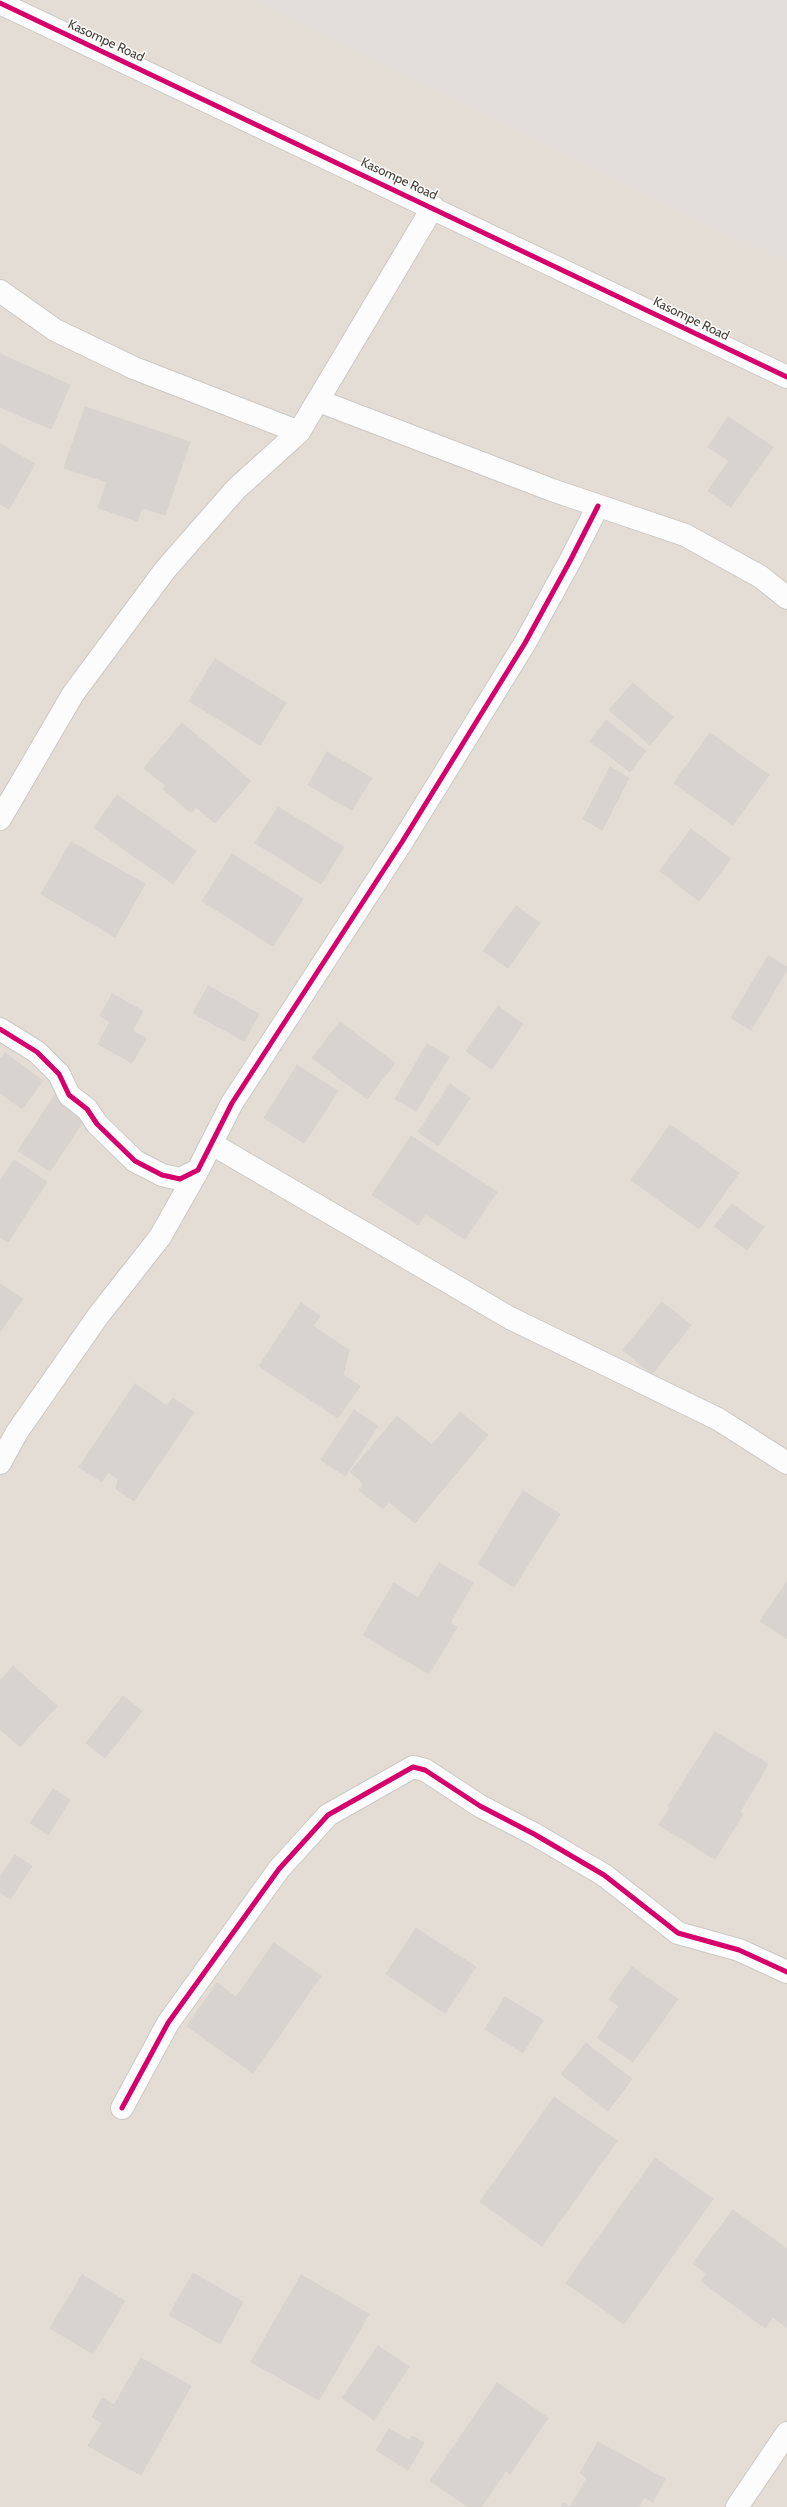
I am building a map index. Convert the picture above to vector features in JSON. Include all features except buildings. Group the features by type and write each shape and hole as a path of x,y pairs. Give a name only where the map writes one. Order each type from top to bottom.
{"street":[{"name":"Kasompe Road","path":"0,3 787,377"},
{"path":"0,818 73,694 165,570 236,489 299,432 434,208"},
{"path":"0,291 54,330 134,368 299,432"},
{"path":"319,401 598,506 686,535 761,577 787,598"},
{"path":"0,1463 17,1432 93,1323 160,1237 212,1144 232,1103 398,848 525,643 598,506"},
{"path":"0,1029 37,1052 54,1068 59,1074 69,1095 87,1109 97,1124 135,1161 162,1175 180,1179 198,1170"},
{"path":"212,1144 510,1318 718,1419 787,1463"},
{"path":"122,2108 168,2023 279,1870 328,1815 413,1767 425,1770 480,1806 604,1874 678,1933 739,1950 787,1972"},
{"path":"737,2507 787,2433"}],"shaded area":[{"path":"0,0 286,0 787,232 787,2507 0,2507"},
{"path":"249,0 787,0 787,262"}],"cycle path":[{"path":"0,3 787,377"},
{"path":"0,1029 37,1052 59,1074 69,1095 87,1109 97,1124 135,1161 162,1175 180,1179 198,1170 232,1103 402,842 525,643 598,506"},
{"path":"122,2108 168,2023 279,1869 328,1815 413,1767 425,1770 480,1806 534,1834 604,1875 678,1933 739,1950 787,1972"}]}
